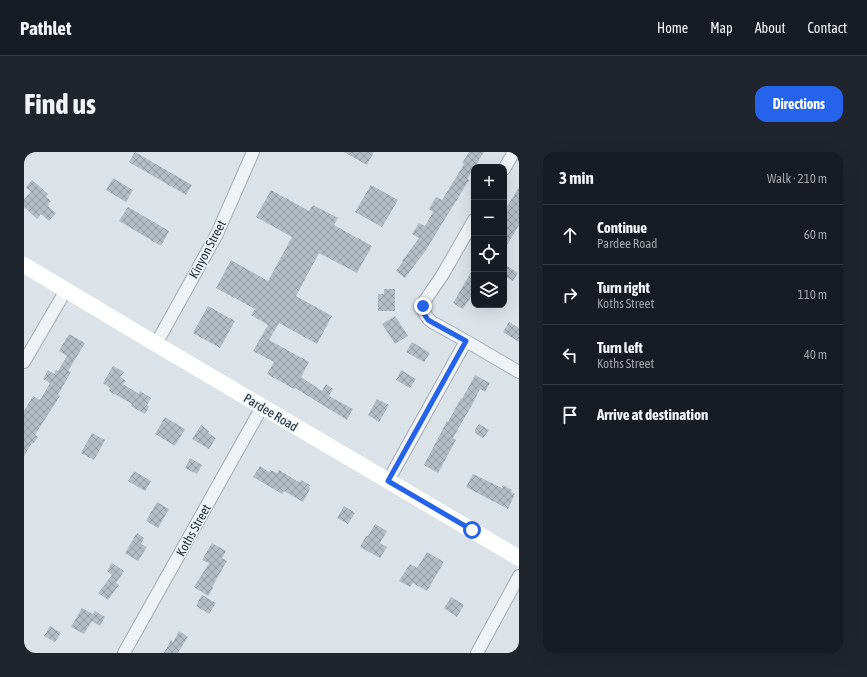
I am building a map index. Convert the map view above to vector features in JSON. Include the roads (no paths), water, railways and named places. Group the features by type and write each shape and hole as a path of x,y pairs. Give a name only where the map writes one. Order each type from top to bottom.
{"main road":[{"name":"Pardee Road","path":"24,266 519,558"}],"street":[{"name":"Kinyon Street","path":"156,344 217,234 253,152"},
{"path":"507,164 514,152"},
{"path":"471,225 443,274 424,302 423,312 428,320 519,372"},
{"path":"24,362 66,290"},
{"path":"388,481 466,341"},
{"name":"Koths Street","path":"124,653 262,407"},
{"path":"476,653 519,576"}]}
